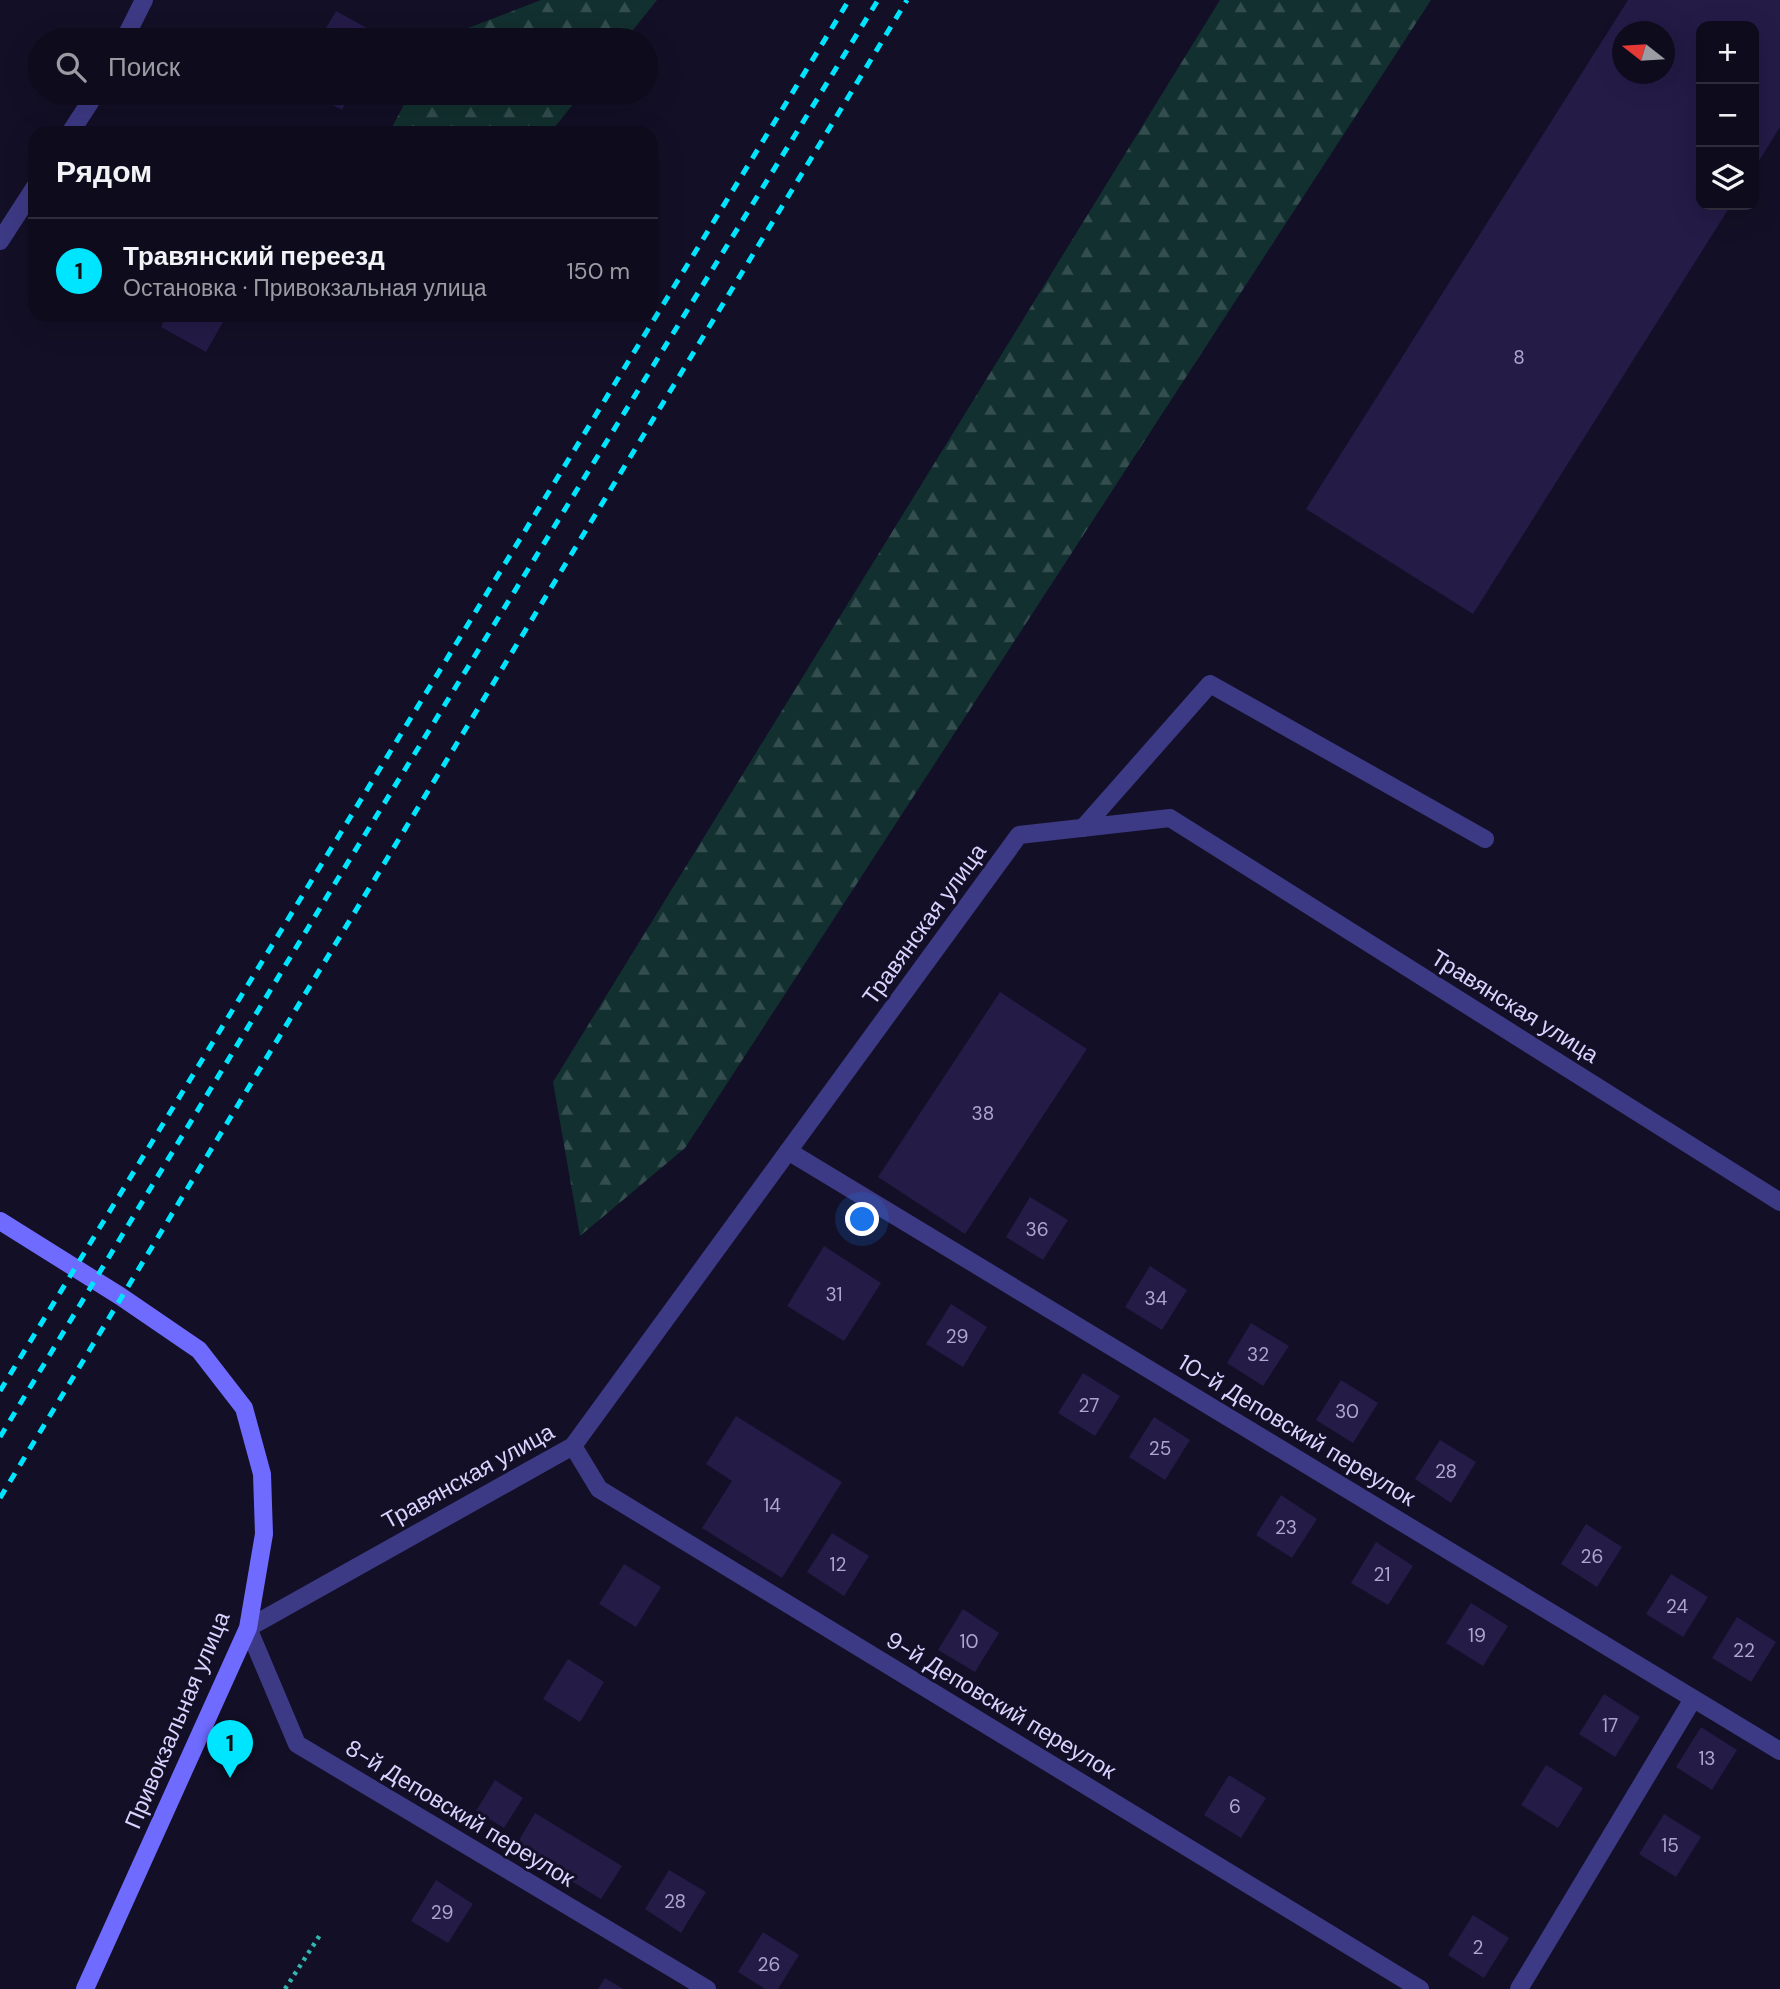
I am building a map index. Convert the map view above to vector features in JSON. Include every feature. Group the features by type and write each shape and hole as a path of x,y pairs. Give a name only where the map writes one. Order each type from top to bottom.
{"street":[{"path":"130,28 144,0"},
{"path":"75,126 88,105"},
{"path":"0,241 28,198"},
{"path":"1083,828 1210,684 1485,839"},
{"name":"Травянская улица","path":"248,1628 573,1446 1019,835 1170,818 1780,1202"},
{"name":"10-й Деповский переулок","path":"788,1151 1780,1751"},
{"name":"Привокзальная улица","path":"0,1221 103,1285 199,1350 244,1408 262,1474 264,1534 248,1628 85,1989"},
{"name":"9-й Деповский переулок","path":"573,1446 599,1489 1420,1989"},
{"name":"8-й Деповский переулок","path":"248,1628 298,1744 706,1989"},
{"path":"1519,1989 1693,1699"}],"path":[{"path":"285,1989 320,1935"}],"green space":[{"path":"541,0 657,0 635,28 468,28"},
{"path":"1220,0 1431,0 685,1148 580,1236 553,1082"},
{"path":"404,105 572,105 556,126 393,126"}],"building":[{"path":"1628,0 1780,0 1780,127 1759,161 1759,21 1696,21 1696,210 1728,210 1473,614 1306,509 1612,25 1612,84 1675,84 1675,21 1615,21"},
{"path":"336,11 367,28 326,28"},
{"path":"164,322 223,322 206,352 161,327"},
{"path":"1000,992 1087,1049 965,1234 878,1177"},
{"path":"1030,1197 1068,1220 1043,1260 1006,1237"},
{"path":"824,1246 881,1283 844,1341 787,1306"},
{"path":"1150,1266 1187,1290 1162,1330 1125,1307"},
{"path":"951,1304 987,1327 963,1367 926,1344"},
{"path":"1251,1323 1289,1346 1263,1386 1227,1363"},
{"path":"1083,1373 1120,1396 1095,1436 1058,1413"},
{"path":"1341,1380 1378,1403 1353,1443 1316,1420"},
{"path":"736,1416 842,1482 782,1578 702,1528 732,1481 706,1464"},
{"path":"1154,1417 1190,1440 1165,1480 1129,1457"},
{"path":"1440,1440 1476,1462 1451,1503 1415,1479"},
{"path":"1281,1495 1317,1519 1292,1558 1256,1535"},
{"path":"1586,1524 1622,1547 1597,1587 1561,1564"},
{"path":"832,1533 869,1556 844,1596 807,1572"},
{"path":"1376,1542 1413,1566 1388,1605 1351,1583"},
{"path":"624,1564 661,1587 636,1627 599,1604"},
{"path":"1671,1574 1708,1597 1683,1637 1646,1614"},
{"path":"1471,1603 1508,1626 1483,1666 1446,1643"},
{"path":"963,1609 999,1633 975,1672 938,1650"},
{"path":"1737,1617 1776,1642 1751,1682 1712,1658"},
{"path":"568,1659 604,1682 580,1722 543,1699"},
{"path":"1604,1694 1640,1717 1615,1757 1579,1734"},
{"path":"1701,1727 1737,1750 1712,1790 1676,1767"},
{"path":"1546,1765 1583,1788 1558,1828 1521,1805"},
{"path":"1229,1775 1266,1798 1241,1838 1204,1815"},
{"path":"495,1780 523,1798 504,1828 476,1811"},
{"path":"535,1813 622,1866 601,1899 515,1847"},
{"path":"1664,1814 1701,1837 1676,1877 1639,1854"},
{"path":"669,1870 706,1892 681,1933 645,1909"},
{"path":"436,1880 473,1904 448,1943 411,1921"},
{"path":"1473,1915 1509,1938 1484,1978 1448,1955"},
{"path":"763,1932 799,1955 778,1989 765,1989 738,1972"},
{"path":"605,1978 623,1989 598,1989"}],"railway":[{"path":"658,313 849,0"},
{"path":"0,1437 334,885 878,0"},
{"path":"0,1498 907,0"},
{"path":"0,1391 652,322"}],"place":[{"name":"Травянский переезд","path":"230,1778"}]}
